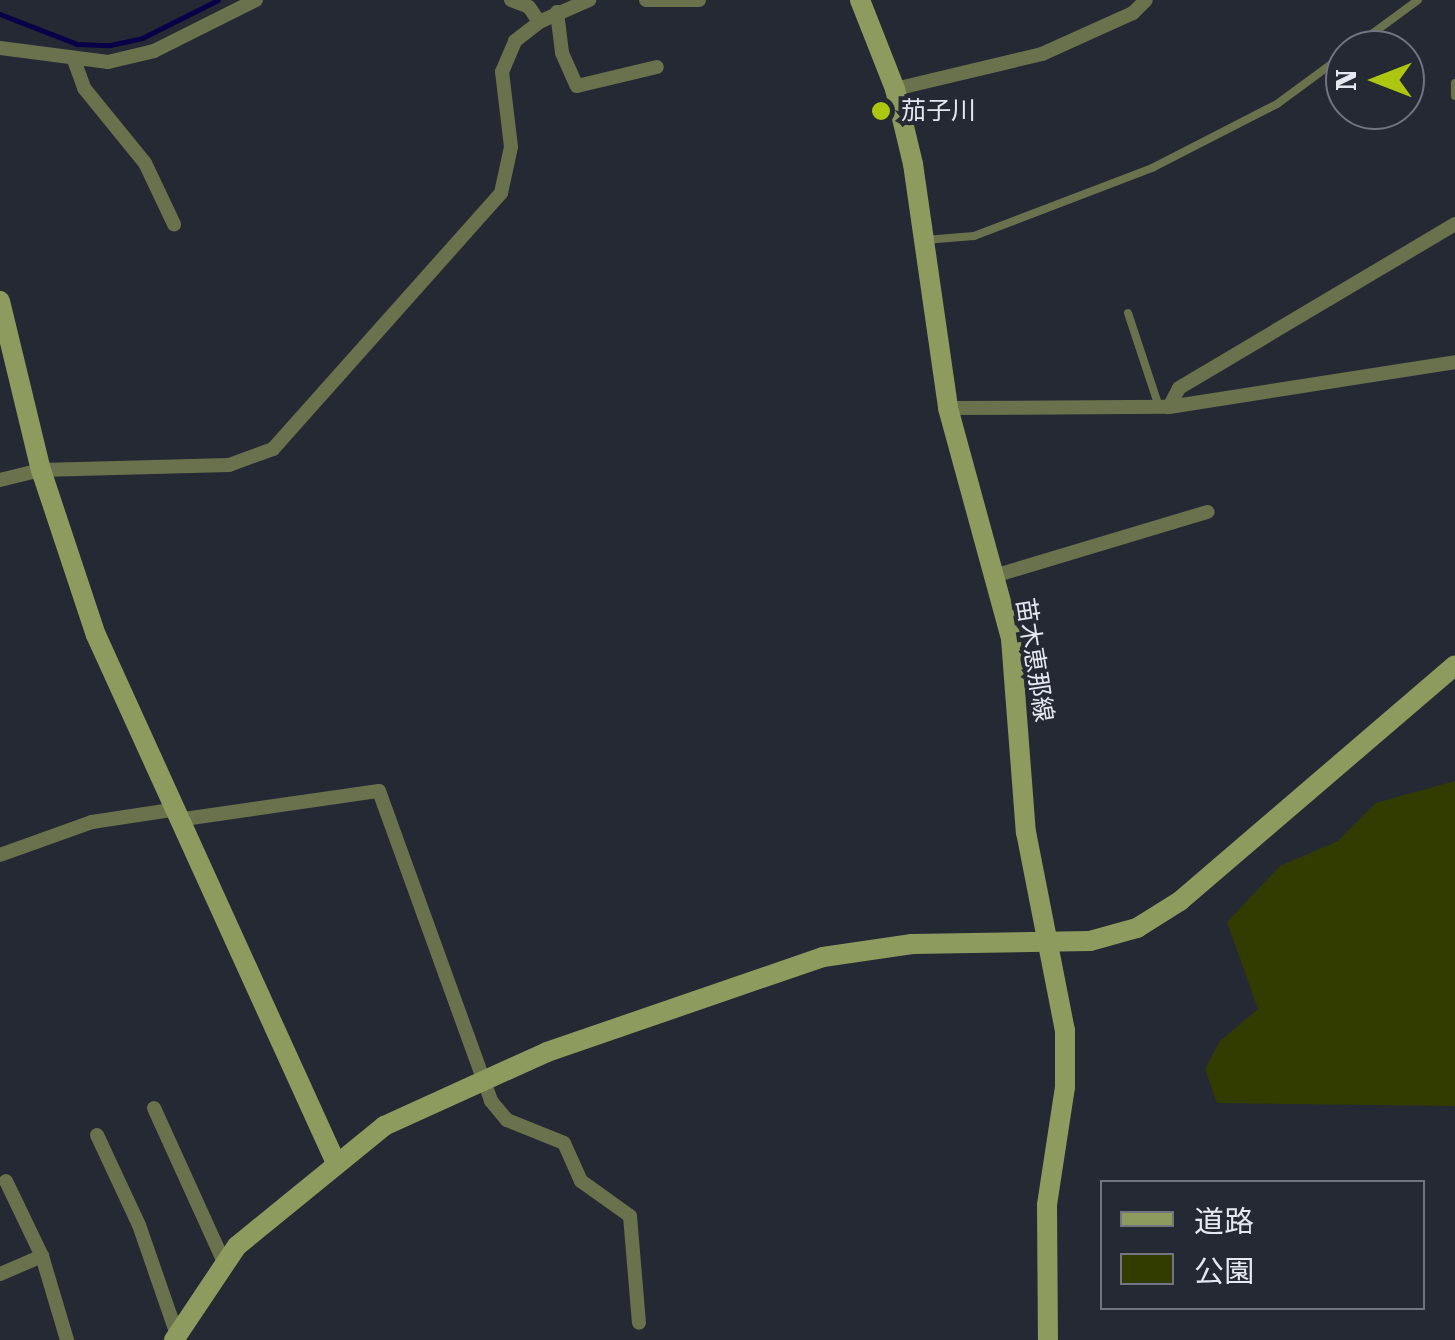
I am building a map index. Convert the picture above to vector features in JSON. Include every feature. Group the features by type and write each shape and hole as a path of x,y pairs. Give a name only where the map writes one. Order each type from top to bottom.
{"street":[{"path":"0,48 108,62 154,51 256,0"},
{"path":"510,0 528,7 539,22"},
{"path":"0,480 42,470 229,465 272,449 501,192 511,146 502,72 515,41 557,12 589,0"},
{"path":"646,0 698,0"},
{"path":"895,88 1042,54 1133,12 1146,0"},
{"name":"苗木恵那線","path":"862,1 895,88 925,240 948,408 1011,639 1026,832 1049,944 1066,1071 1047,1205 1048,1340"},
{"path":"557,12 562,54 576,86 656,67"},
{"path":"74,60 79,82 145,163 174,224"},
{"path":"1164,407 1179,388 1455,224"},
{"path":"0,301 42,470 96,635 174,815 335,1160"},
{"path":"948,408 1164,407 1455,362"},
{"path":"994,576 1208,512"},
{"path":"176,1337 224,1262 335,1160 384,1126 487,1078 835,954 912,944 1049,944 1114,936 1158,918 1455,665"},
{"path":"0,855 92,822 379,791 487,1078 491,1101 507,1120 564,1144 581,1181 630,1216 639,1324"},
{"path":"154,1108 224,1262"},
{"path":"97,1135 139,1224 176,1337"},
{"path":"6,1181 42,1256 66,1340"},
{"path":"0,1274 42,1256"}],"lane":[{"path":"1378,30 1418,0"},
{"path":"925,240 974,236 1152,168 1277,104 1325,69"},
{"path":"1455,83 1455,96"},
{"path":"1128,312 1164,407"}],"green space":[{"path":"1455,781 1455,1106 1217,1103 1205,1069 1220,1041 1258,1009 1227,922 1280,866 1338,841 1376,803"}],"waterway":[{"path":"0,14 77,44 110,45 142,38 218,0"}],"place":[{"name":"茄子川","path":"881,111"}]}
